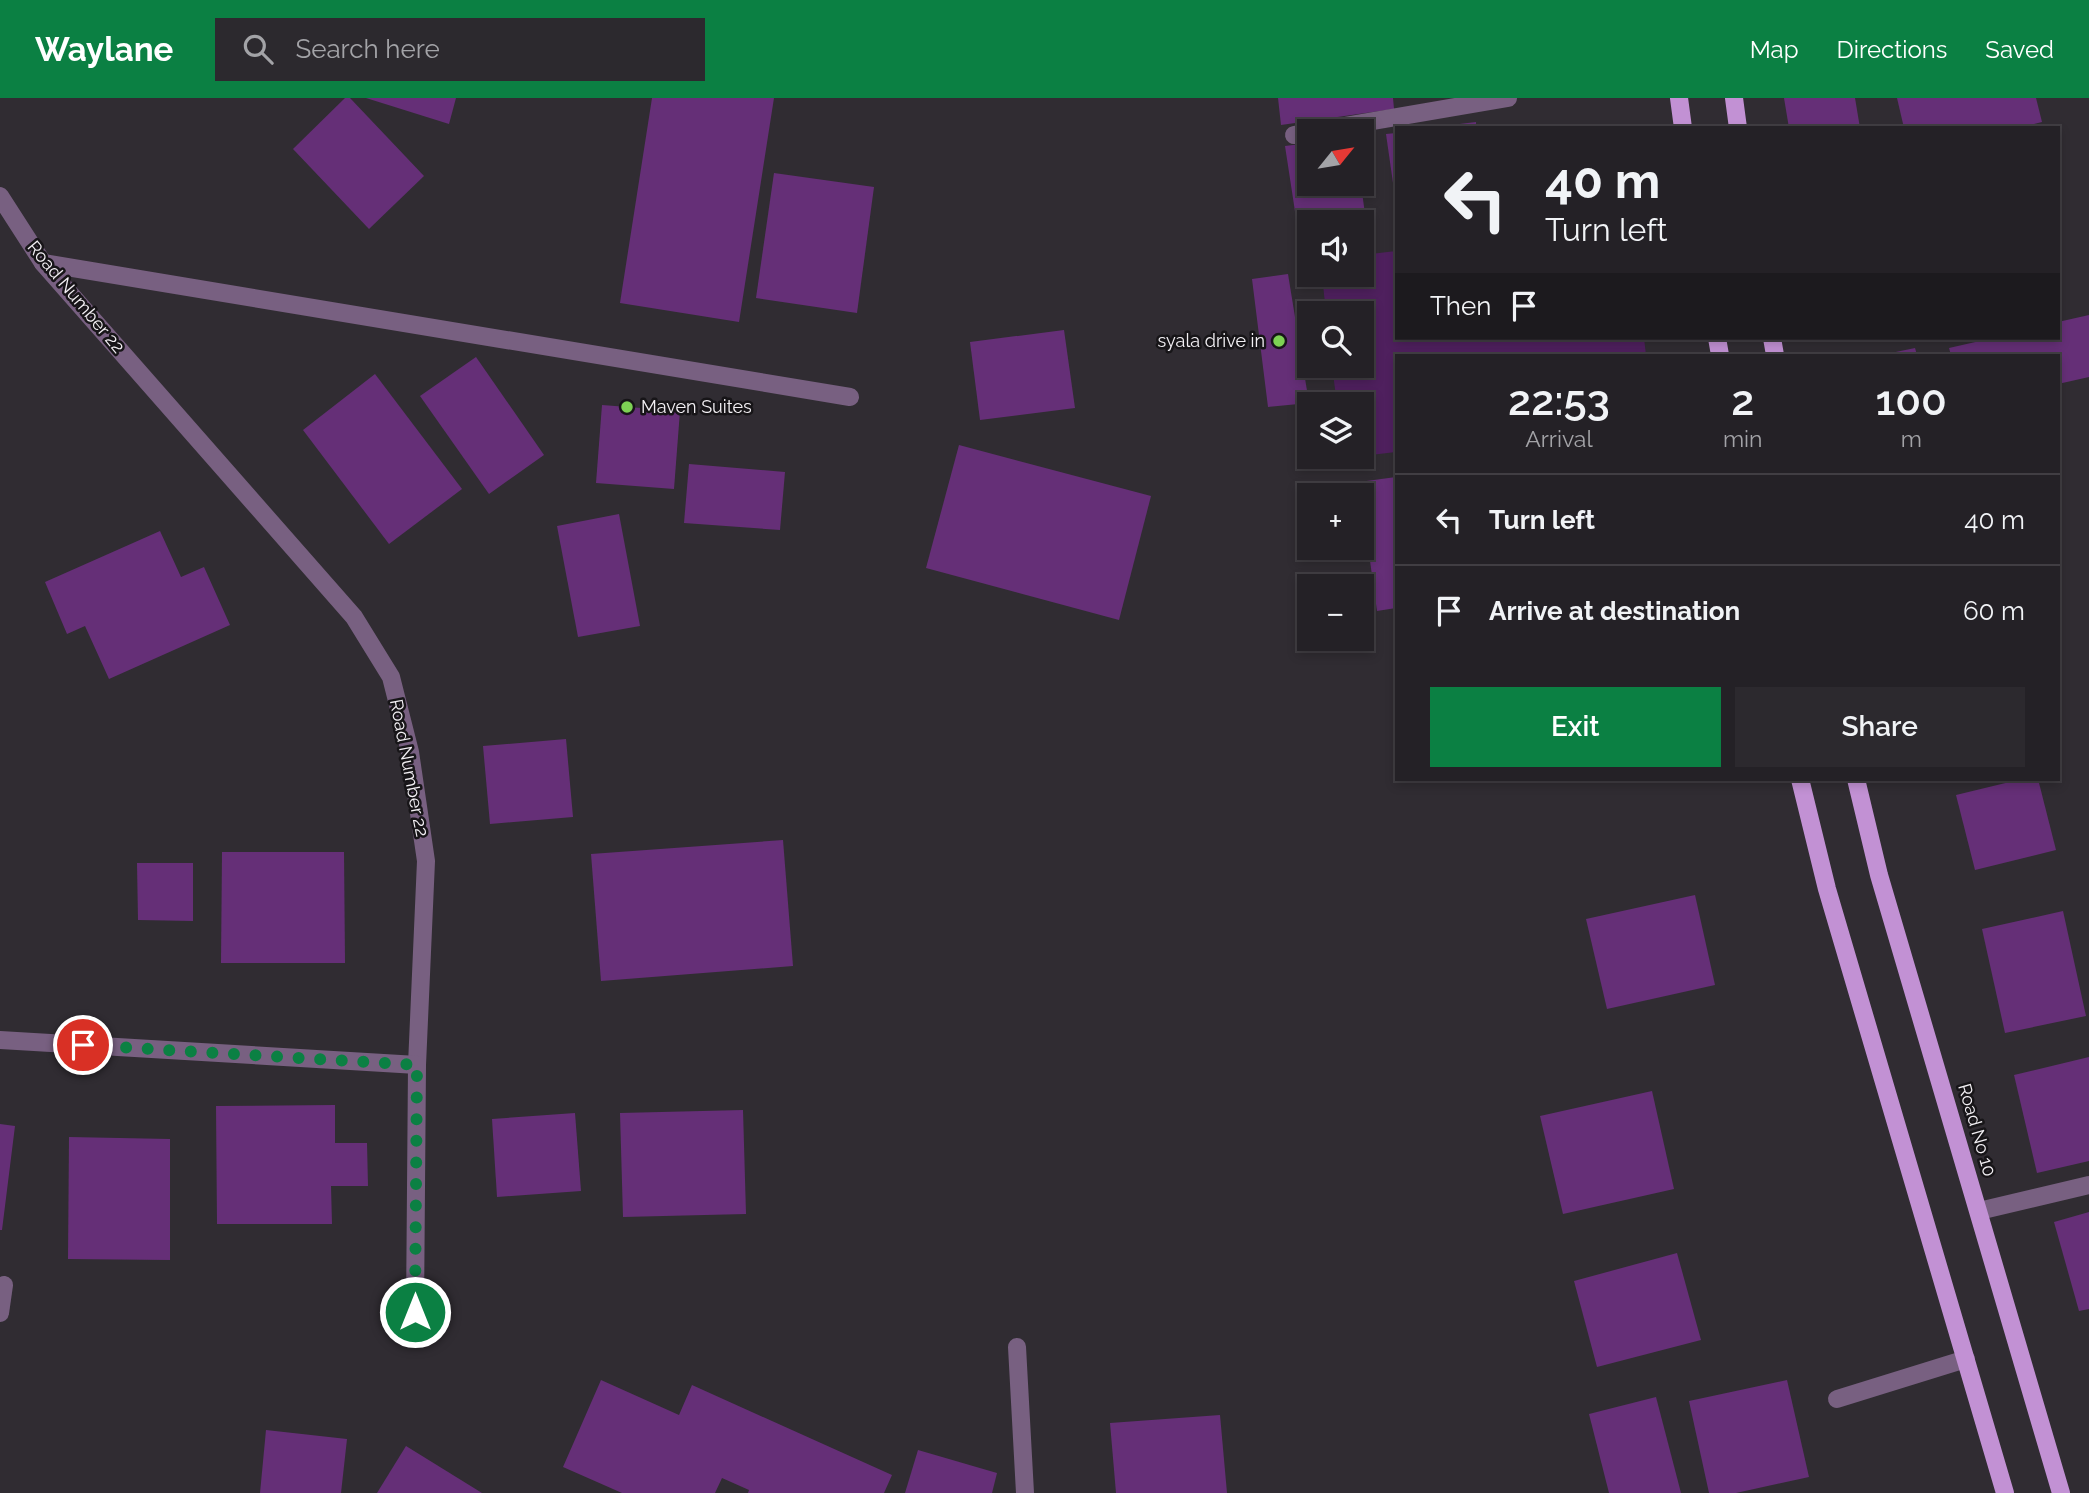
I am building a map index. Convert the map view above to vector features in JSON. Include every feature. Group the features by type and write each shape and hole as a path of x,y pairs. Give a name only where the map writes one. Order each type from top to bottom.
{"main road":[{"path":"1679,98 1683,126"},
{"path":"1734,98 1738,126"},
{"path":"1800,781 1827,889 2005,1493"},
{"name":"Road No 10","path":"1856,781 1879,875 2061,1493"}],"street":[{"path":"1374,121 1508,98"},
{"name":"Road Number 22","path":"0,196 43,263 354,617 391,677 410,752 426,861 417,1065 415,1312"},
{"path":"43,263 849,397"},
{"path":"0,1040 417,1065"},
{"path":"1979,1211 2089,1185"},
{"path":"0,1313 4,1285"},
{"path":"1017,1347 1025,1493"},
{"path":"1837,1399 1966,1359"}],"shaded area":[{"path":"1395,251 1395,340 1644,340 1646,354 1395,354 1395,452 1374,455 1374,392 1335,392 1334,378 1374,378 1374,301 1325,301 1323,287 1374,287 1374,254"}],"building":[{"path":"345,98 350,98 424,176 369,229 293,149"},
{"path":"366,98 456,98 449,124"},
{"path":"652,98 774,98 739,322 620,303"},
{"path":"1278,98 1393,98 1394,109 1323,119 1297,119 1297,123 1281,125"},
{"path":"1784,98 1855,98 1860,126 1789,126"},
{"path":"1897,98 2036,98 2042,122 2026,126 1904,126"},
{"path":"1476,122 1476,126 1443,126"},
{"path":"1395,133 1395,197 1386,134"},
{"path":"1297,144 1297,196 1363,196 1364,210 1297,210 1297,224 1285,146"},
{"path":"774,173 874,187 857,313 756,298"},
{"name":"syala drive in","path":"1288,274 1297,329 1297,378 1305,378 1307,392 1297,392 1297,404 1268,407 1252,279"},
{"path":"2089,315 2089,377 2060,384 2060,354 1951,354 1949,348 1984,340 2060,340 2060,322"},
{"path":"1064,330 1075,408 980,420 970,342"},
{"path":"1915,348 1917,354 1886,354"},
{"path":"476,357 544,455 489,494 420,396"},
{"path":"375,374 462,489 389,544 303,430"},
{"path":"602,405 680,411 674,489 596,483"},
{"path":"959,445 1151,496 1119,620 926,568"},
{"path":"689,464 785,472 780,530 684,523"},
{"path":"1395,477 1395,608 1377,611 1374,574 1370,560 1374,560 1374,483 1359,483"},
{"path":"619,514 640,626 578,637 557,526"},
{"path":"160,531 181,577 204,567 230,625 109,679 85,626 67,634 45,582"},
{"path":"566,739 573,817 490,824 483,746"},
{"path":"2014,781 2039,781 2056,850 1975,870 1956,795"},
{"path":"783,840 793,966 601,981 591,854"},
{"path":"222,852 344,852 345,963 221,963"},
{"path":"137,863 193,863 193,921 138,920"},
{"path":"1695,895 1715,985 1607,1009 1586,919"},
{"path":"2063,911 2086,1016 2005,1033 1982,929"},
{"path":"2089,1057 2089,1161 2037,1173 2014,1075"},
{"path":"1652,1091 1674,1189 1563,1214 1540,1116"},
{"path":"335,1105 335,1143 367,1143 368,1186 331,1186 332,1224 217,1224 216,1106"},
{"path":"743,1110 746,1214 623,1217 620,1113"},
{"path":"575,1113 581,1191 497,1197 492,1119"},
{"path":"0,1124 15,1126 2,1230 0,1230"},
{"path":"69,1137 170,1139 170,1260 68,1259"},
{"path":"2089,1212 2089,1309 2079,1311 2054,1222"},
{"path":"1677,1253 1701,1340 1597,1367 1574,1281"},
{"path":"601,1380 679,1415 692,1385 892,1475 884,1493 748,1493 749,1490 722,1478 715,1493 622,1493 563,1467"},
{"path":"1787,1380 1809,1477 1736,1493 1709,1493 1689,1401"},
{"path":"1656,1397 1681,1493 1609,1493 1589,1414"},
{"path":"1220,1415 1227,1493 1116,1493 1110,1423"},
{"path":"266,1430 347,1439 341,1493 260,1493"},
{"path":"406,1446 482,1493 377,1493"},
{"path":"918,1450 997,1473 992,1493 905,1493"}],"place":[{"name":"syala drive in","path":"1279,341"},
{"name":"Maven Suites","path":"627,407"}],"route":[{"path":"83,1045 417,1065 415,1312"}]}
